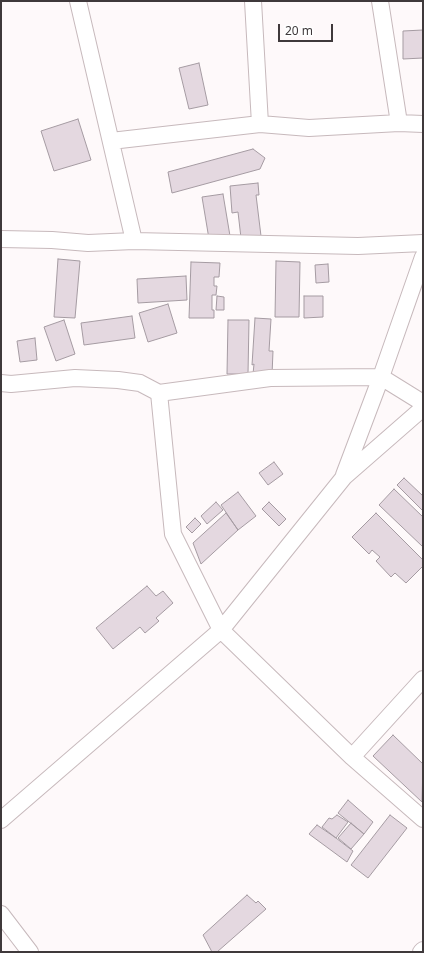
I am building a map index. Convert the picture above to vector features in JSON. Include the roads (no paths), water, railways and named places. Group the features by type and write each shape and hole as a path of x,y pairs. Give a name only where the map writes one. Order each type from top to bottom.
{"street":[{"path":"78,1 134,241"},
{"path":"253,1 260,124"},
{"path":"380,1 399,123"},
{"path":"111,141 260,124 308,128 399,123 423,124"},
{"path":"1,239 52,240 88,243 134,241 358,246 423,243"},
{"path":"344,477 423,257"},
{"path":"1,383 26,383 75,378 118,380 140,383 159,393 270,378 381,377 423,403"},
{"path":"159,393 173,534 221,630 352,757 423,819"},
{"path":"1,820 221,630 344,477 423,408"},
{"path":"352,757 423,679"},
{"path":"1,914 30,952"}]}
